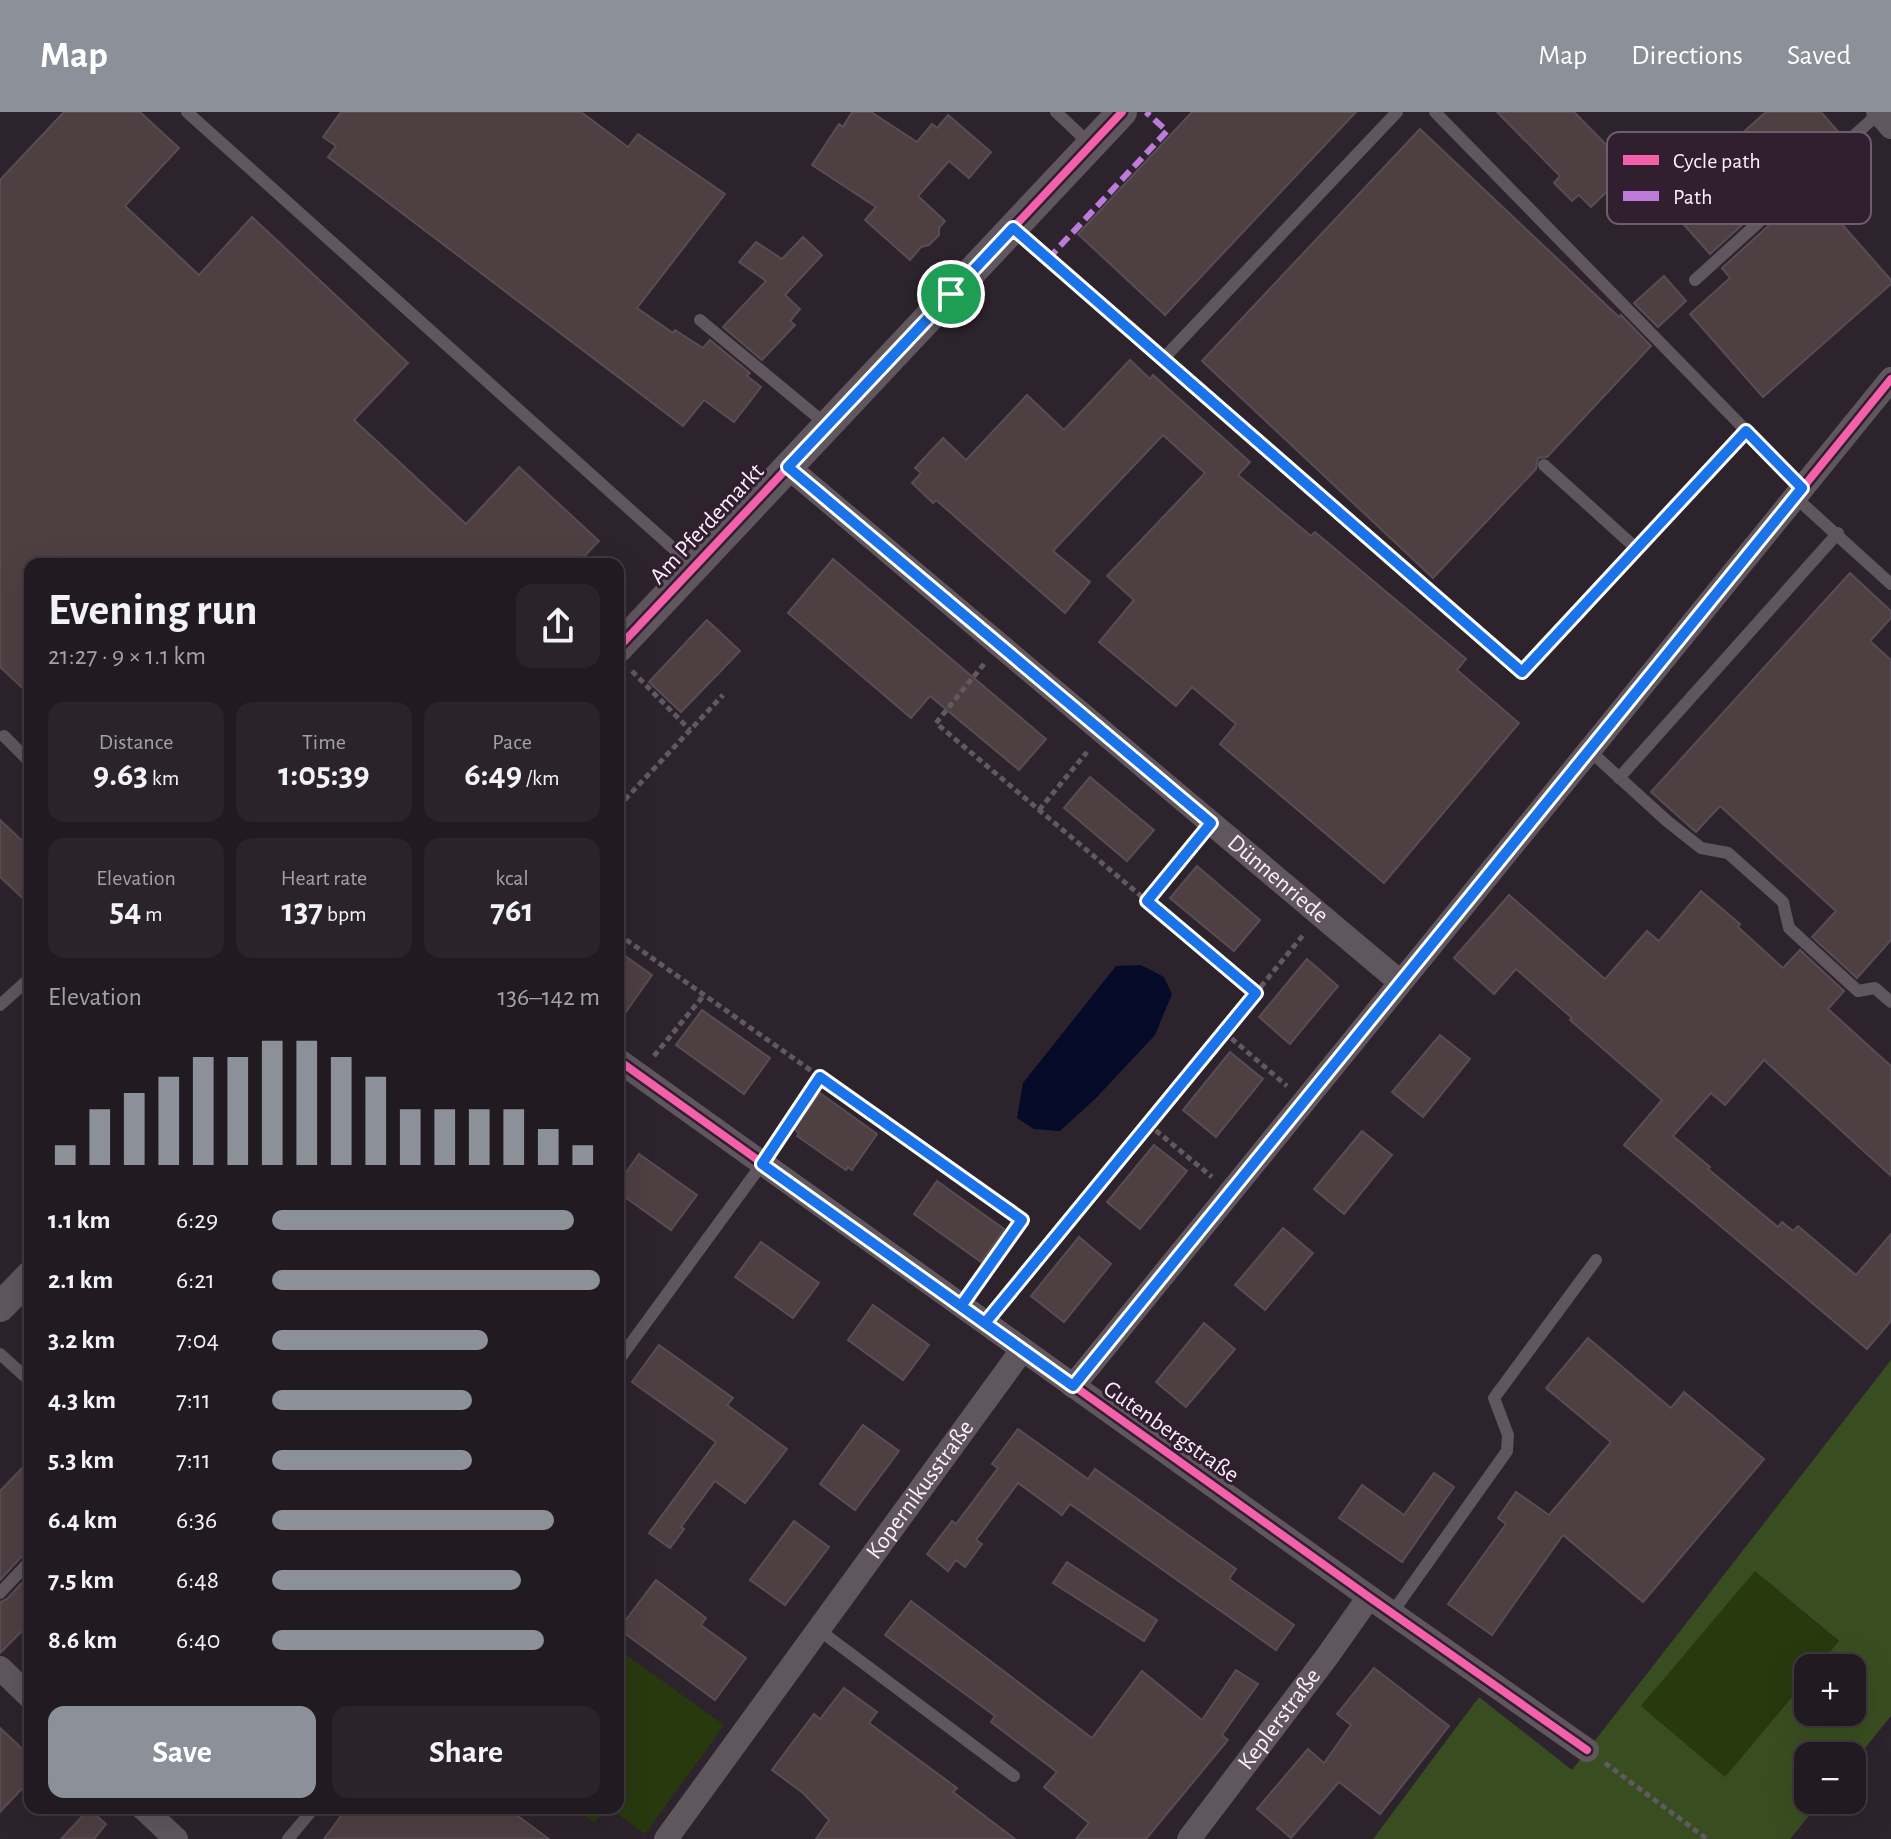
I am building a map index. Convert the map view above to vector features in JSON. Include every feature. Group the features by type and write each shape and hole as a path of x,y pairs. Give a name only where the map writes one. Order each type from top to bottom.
{"street":[{"name":"Am Pferdemarkt","path":"624,657 694,567 1122,112"},
{"path":"1073,1386 1891,379"},
{"name":"Dünnenriede","path":"788,467 1400,982"},
{"name":"Gutenbergstraße","path":"624,1064 1587,1750"},
{"path":"0,1307 24,1282"},
{"name":"Kopernikusstraße","path":"666,1839 1022,1350"},
{"name":"Keplerstraße","path":"1189,1839 1369,1597"},
{"path":"0,1668 24,1691"},
{"path":"153,1814 176,1839"}],"lane":[{"path":"187,112 694,567"},
{"path":"1056,112 1091,145"},
{"path":"1163,359 1397,112"},
{"path":"1435,112 1746,431 1838,533 1891,584"},
{"path":"1866,132 1883,117"},
{"path":"1695,280 1760,224"},
{"path":"1013,228 1522,672 1746,431"},
{"path":"700,320 827,425"},
{"path":"1544,465 1637,549"},
{"path":"1619,778 1838,533"},
{"path":"4,736 24,756"},
{"path":"1589,750 1701,848 1728,853 1783,902 1789,928 1858,991 1875,988 1891,1002"},
{"path":"0,1005 24,983"},
{"path":"624,1353 762,1164"},
{"path":"1392,1613 1507,1451 1508,1435 1494,1398 1596,1260"},
{"path":"0,1354 24,1376"},
{"path":"0,1593 24,1567"},
{"path":"819,1630 1014,1776"},
{"path":"288,1839 309,1814"}],"path":[{"path":"1000,645 936,723 1256,993"},
{"path":"624,659 690,730"},
{"path":"624,801 723,695"},
{"path":"1039,810 1103,732"},
{"path":"1147,901 1211,823"},
{"path":"985,1323 1320,914"},
{"path":"624,938 1022,1220 961,1306"},
{"path":"640,1074 704,995"},
{"path":"1224,1032 1304,1100"},
{"path":"762,1164 820,1077"},
{"path":"1148,1124 1230,1192"},
{"path":"1587,1750 1707,1839"}],"green space":[{"path":"1891,1360 1891,1716 1866,1747 1866,1742 1794,1742 1794,1814 1811,1814 1790,1839 1373,1839 1479,1697 1572,1770","holes":["1755,1571 1839,1641 1828,1654 1866,1654 1866,1726 1794,1726 1794,1695 1725,1777 1641,1706"]},
{"path":"1755,1571 1839,1642 1829,1654 1794,1654 1794,1695 1725,1777 1641,1706"},
{"path":"624,1653 724,1725 645,1834 618,1814 624,1814"},
{"path":"581,1814 602,1814 594,1823"}],"water":[{"path":"1141,965 1164,977 1172,994 1155,1035 1060,1131 1034,1129 1017,1118 1023,1083 1116,966"}],"building":[{"path":"64,112 140,112 179,148 125,206 199,275 252,217 408,363 354,420 466,524 519,467 599,541 583,558 24,558 24,689 0,667 0,180"},
{"path":"341,112 581,112 628,147 638,134 725,194 637,308 673,333 675,330 703,348 710,340 750,373 747,376 761,387 734,422 704,400 683,426 328,157 336,146 323,137"},
{"path":"852,112 871,112 917,142 932,124 937,128 948,115 991,152 969,178 949,161 918,196 945,221 939,228 939,235 929,245 921,247 910,260 865,220 876,207 812,165 839,124 843,127"},
{"path":"1192,112 1356,112 1165,315 1078,234"},
{"path":"1497,112 1574,112 1607,146 1607,191 1591,207 1579,195 1572,201 1554,183 1560,176"},
{"path":"1766,112 1821,112 1838,132 1743,132"},
{"path":"1420,129 1651,346 1547,457 1538,458 1536,469 1433,578 1202,361"},
{"path":"1683,224 1743,224 1710,254"},
{"path":"1770,224 1842,224 1891,280 1891,284 1763,397 1690,314 1730,278 1722,268"},
{"path":"803,237 822,255 785,295 800,309 790,321 795,325 762,360 723,327 766,281 739,262 756,242 782,259"},
{"path":"1664,276 1686,301 1658,327 1634,303"},
{"path":"1130,360 1150,379 1153,375 1250,462 1238,475 1311,536 1315,532 1466,659 1457,670 1519,723 1384,883 1220,744 1236,724 1192,687 1176,706 1099,642 1134,600 1107,576 1205,473 1163,435 1053,551 1090,582 1065,613 936,500 933,503 912,483 921,473 915,468 943,438 966,460 1027,395 1064,430"},
{"path":"833,559 1046,739 1019,770 930,696 911,718 788,613"},
{"path":"1850,573 1891,611 1891,618 1870,641 1891,660 1891,940 1857,978 1812,937 1836,911 1720,806 1696,832 1651,792"},
{"path":"707,620 740,651 681,712 649,682"},
{"path":"1090,777 1154,830 1127,861 1064,808"},
{"path":"0,820 24,842 24,899 0,877"},
{"path":"1197,866 1260,920 1234,951 1170,898"},
{"path":"1701,891 1740,924 1738,927 1783,968 1800,950 1844,991 1828,1009 1891,1066 1891,1176 1764,1060 1725,1105 1711,1093 1673,1136 1778,1227 1782,1222 1793,1231 1798,1226 1856,1275 1891,1234 1891,1321 1867,1349 1624,1145 1662,1100 1516,969 1494,994 1454,958 1509,895 1605,979 1647,931 1659,941"},
{"path":"624,955 652,975 624,1015"},
{"path":"1307,959 1338,986 1290,1044 1259,1017"},
{"path":"702,1010 770,1058 744,1094 676,1045"},
{"path":"1440,1035 1470,1059 1423,1117 1392,1092"},
{"path":"1230,1052 1263,1079 1216,1137 1183,1110"},
{"path":"820,1093 877,1134 852,1170 848,1167 846,1170 797,1136 799,1133 794,1129"},
{"path":"1362,1131 1392,1155 1344,1214 1314,1189"},
{"path":"1154,1145 1187,1171 1140,1229 1107,1202"},
{"path":"639,1154 697,1195 671,1230 624,1196 624,1175"},
{"path":"937,1181 1004,1229 981,1262 914,1214"},
{"path":"1283,1228 1313,1253 1265,1310 1235,1285"},
{"path":"1079,1237 1111,1264 1064,1322 1031,1296"},
{"path":"761,1242 819,1283 793,1318 735,1277"},
{"path":"873,1305 929,1345 903,1380 848,1340"},
{"path":"1204,1323 1235,1349 1186,1407 1156,1382"},
{"path":"1588,1338 1671,1408 1684,1392 1764,1459 1643,1602 1563,1535 1492,1635 1448,1604 1506,1524 1498,1518 1516,1492 1549,1515 1611,1442 1546,1388"},
{"path":"659,1345 733,1398 727,1405 787,1449 745,1503 715,1481 681,1527 684,1529 670,1548 649,1533 716,1442 632,1382"},
{"path":"863,1425 899,1451 855,1510 820,1484"},
{"path":"1018,1429 1088,1479 1095,1469 1236,1569 1229,1579 1294,1625 1276,1650 1070,1504 1062,1515 1018,1483 976,1540 982,1544 965,1567 956,1560 948,1571 927,1554 952,1521 956,1524 998,1468 992,1464"},
{"path":"24,1466 24,1555 0,1580 0,1491"},
{"path":"1434,1473 1454,1487 1402,1562 1339,1518 1362,1485 1404,1515"},
{"path":"794,1521 829,1547 785,1605 750,1580"},
{"path":"1067,1562 1157,1620 1144,1641 1053,1583"},
{"path":"656,1580 706,1618 701,1625 746,1658 715,1700 624,1633 624,1622"},
{"path":"24,1581 24,1629 0,1653 0,1602 7,1599"},
{"path":"911,1601 1092,1738 1142,1671 1202,1720 1236,1670 1258,1684 1222,1735 1228,1740 1146,1839 1076,1839 1089,1823 1044,1787 1057,1772 991,1722 995,1716 885,1635"},
{"path":"1374,1668 1449,1726 1380,1814 1339,1782 1291,1838 1257,1809 1308,1749 1324,1763 1351,1725 1337,1714"},
{"path":"844,1688 877,1712 869,1723 957,1788 953,1792 1015,1839 816,1839 829,1820 803,1793 772,1770 814,1714 820,1719"},
{"path":"0,1728 24,1750 24,1786 0,1812"},
{"path":"84,1814 95,1814 106,1824 94,1839 61,1839"},
{"path":"343,1814 515,1814 549,1839 324,1839"}],"marked path":[{"path":"1048,259 1167,131 1146,112"}],"cycle path":[{"path":"624,642 1122,112"},
{"path":"1073,1386 1891,379"},
{"path":"624,1064 1587,1750"}],"route":[{"path":"1013,228 1522,672 1746,431 1802,488 1073,1386 762,1164 820,1077 1022,1220 961,1306 985,1323 1256,993 1147,901 1211,823 788,467 951,294 1013,228"}]}
